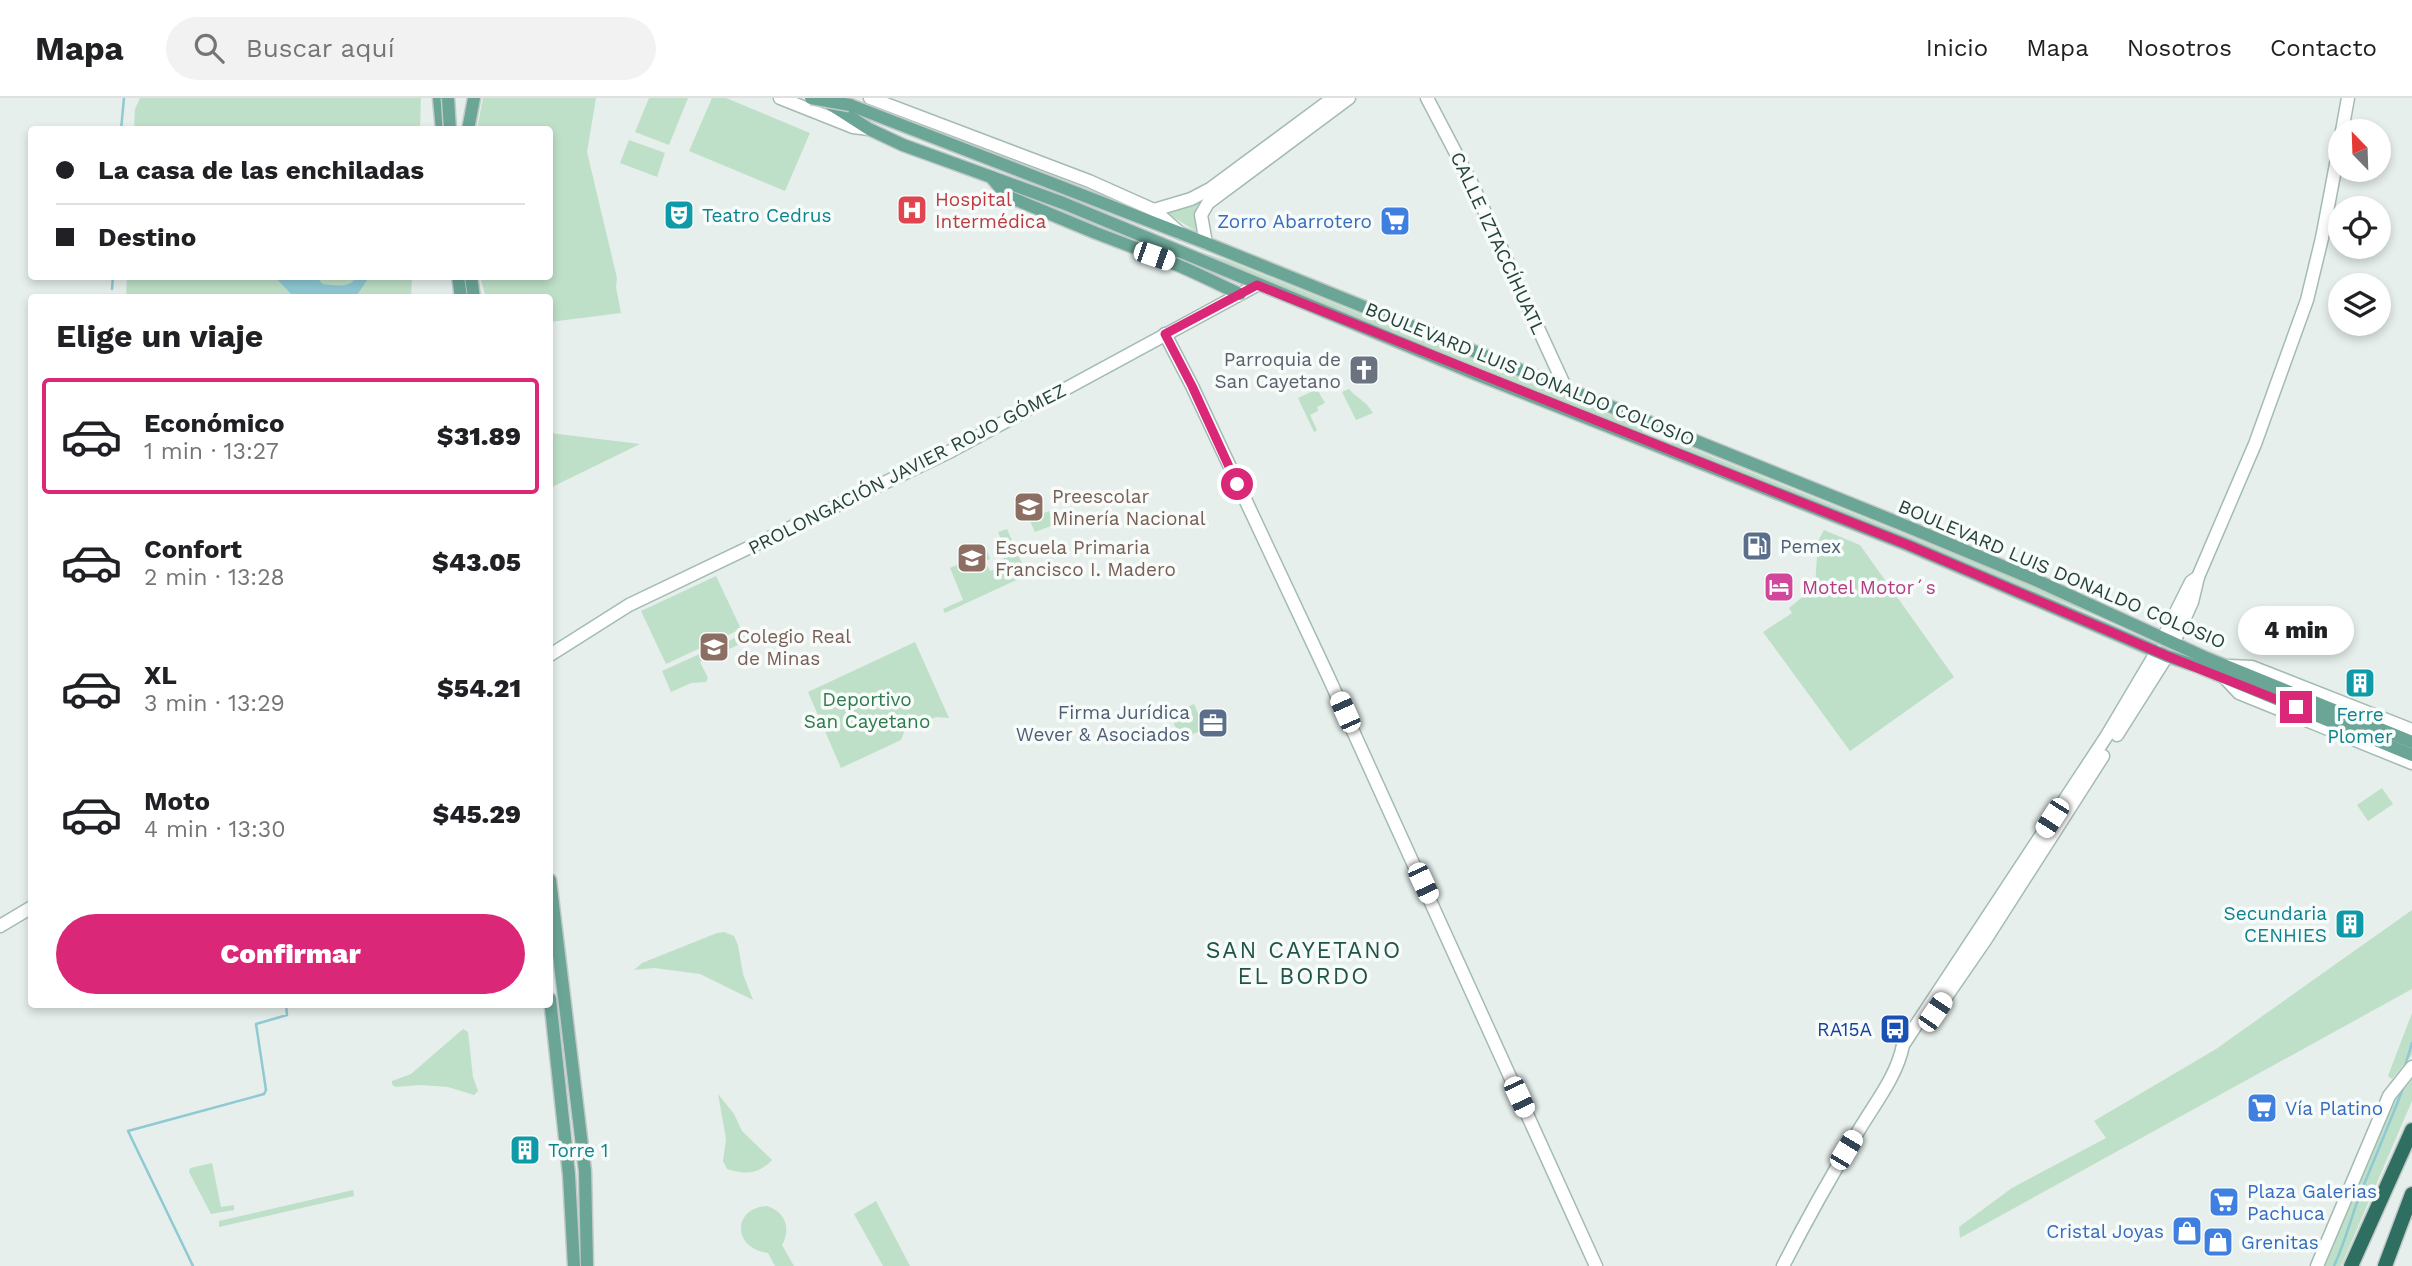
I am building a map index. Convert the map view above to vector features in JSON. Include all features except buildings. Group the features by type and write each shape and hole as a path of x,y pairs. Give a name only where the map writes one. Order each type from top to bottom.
{"highway":[{"path":"2351,1266 2412,1130"},
{"path":"2385,1266 2412,1194"}],"main road":[{"path":"439,98 442,126"},
{"path":"448,98 449,126"},
{"path":"468,126 474,98"},
{"name":"BOULEVARD LUIS DONALDO COLOSIO","path":"811,98 850,105 1206,243 1906,526 2169,640 2226,672"},
{"name":"BOULEVARD LUIS DONALDO COLOSIO","path":"821,98 869,129 902,145 988,174 1257,285 1908,545 2162,653 2226,672 2412,742"},
{"path":"988,174 1007,196 1154,256 1188,267 1206,279 1240,294"},
{"path":"1154,256 1176,251"},
{"name":"BOULEVARD LUIS DONALDO COLOSIO","path":"2251,682 2412,755"},
{"path":"553,905 585,1171 587,1266"},
{"path":"551,1008 569,1175 574,1266"}],"street":[{"path":"780,98 853,127 869,129"},
{"path":"870,98 1089,181 1154,210 1180,233"},
{"path":"1154,210 1191,199 1210,189 1333,98"},
{"path":"1206,243 1201,215 1208,203 1349,98"},
{"path":"2344,119 2348,98"},
{"name":"CALLE IZTACCÍHUATL","path":"1432,100 1566,390"},
{"path":"2169,640 2197,588 2199,576 2255,444 2307,300 2333,182"},
{"name":"PROLONGACIÓN JAVIER ROJO GÓMEZ","path":"553,651 629,605 951,451 1257,285"},
{"path":"1165,334 1323,665 1596,1266"},
{"path":"1783,1266 1811,1209 1901,1057 1903,1045 2162,653"},
{"name":"BOULEVARD LUIS DONALDO COLOSIO","path":"2412,730 2252,667 2226,672 2239,694 2412,763"},
{"path":"0,926 28,909"},
{"path":"2317,1266 2389,1096 2412,1068"}],"green space":[{"path":"140,98 421,98 420,126 134,126 135,109"},
{"path":"483,98 596,98 587,152 617,278 621,313 553,322 553,294 485,294 481,280 553,280 553,126 478,126"},
{"path":"649,98 688,98 669,145 635,132"},
{"path":"712,98 726,98 810,133 785,191 689,151"},
{"path":"629,140 665,153 657,177 620,163"},
{"path":"1202,198 1204,200 1199,233 1163,211"},
{"path":"1165,241 1229,261 1642,428 1643,432 1640,434"},
{"path":"127,280 412,280 411,294 126,294"},
{"path":"1317,389 1325,403 1310,415 1317,430 1314,432 1298,398"},
{"path":"1349,389 1373,413 1356,420 1342,392"},
{"path":"553,433 640,444 553,487"},
{"path":"1673,441 2111,617 2169,645 1671,446"},
{"path":"1049,511 1054,525 1035,532 1029,519"},
{"path":"1007,529 1027,575 945,613 943,609 963,600 950,568 987,551 990,559 985,561 990,571 998,568 995,563 1008,556 998,532"},
{"path":"1824,530 1860,545 1954,677 1850,751 1763,632 1792,613 1789,608 1815,587 1818,541"},
{"path":"716,576 741,629 666,664 641,611"},
{"path":"744,634 747,641 700,662 708,678 706,682 691,683 671,692 662,671"},
{"name":"Deportivo San Cayetano","path":"915,642 949,718 936,717 904,732 901,740 841,768 808,692"},
{"path":"1194,704 1205,729 1181,739 1170,715"},
{"path":"2382,788 2393,804 2368,821 2357,805"},
{"path":"2412,910 2412,989 1960,1238 1959,1227 2012,1188 2106,1138 2094,1121 2216,1049"},
{"path":"724,932 734,936 738,945 743,974 753,1000 700,974 654,968 634,970 642,963"},
{"path":"2412,1013 2412,1055 2392,1079 2388,1076"},
{"path":"463,1029 468,1032 473,1077 478,1091 474,1095 448,1087 395,1087 392,1084 392,1081 411,1074"},
{"path":"2412,1073 2412,1101 2341,1266 2322,1266 2399,1088"},
{"path":"718,1094 734,1114 742,1131 772,1160 757,1171 740,1172 727,1169 723,1161 726,1139"},
{"path":"212,1163 221,1207 234,1205 234,1210 211,1214 189,1172 190,1168"},
{"path":"353,1190 354,1196 219,1227 219,1221"},
{"path":"876,1201 910,1266 883,1266 854,1214"},
{"path":"767,1206 779,1212 785,1222 786,1233 782,1245 794,1266 775,1266 768,1253 756,1250 747,1244 742,1236 743,1220 748,1213"}],"water":[{"path":"278,280 319,280 323,284 346,285 354,280 367,280 358,294 291,294"}],"waterway":[{"path":"121,126 124,98"},
{"path":"112,289 113,280"},
{"path":"193,1266 128,1131 264,1094 266,1090 256,1024 287,1015 286,1008"},
{"path":"2405,1066 2412,1043"},
{"path":"2334,1266 2404,1086"}],"place":[{"name":"Hospital Intermédica","path":"912,210"},
{"name":"Teatro Cedrus","path":"679,215"},
{"name":"Zorro Abarrotero","path":"1395,221"},
{"name":"Parroquia de San Cayetano","path":"1364,370"},
{"name":"Preescolar Minería Nacional","path":"1029,507"},
{"name":"Pemex","path":"1757,546"},
{"name":"Escuela Primaria Francisco I. Madero","path":"972,558"},
{"name":"Motel Motor´s","path":"1779,587"},
{"name":"Colegio Real de Minas","path":"714,647"},
{"name":"Ferre Plomer","path":"2360,683"},
{"name":"Firma Jurídica Wever & Asociados","path":"1213,723"},
{"name":"Secundaria CENHIES","path":"2350,924"},
{"name":"RA15A","path":"1895,1029"},
{"name":"Vía Platino","path":"2262,1108"},
{"name":"Torre 1","path":"525,1150"},
{"name":"Plaza Galerias Pachuca","path":"2224,1202"},
{"name":"Cristal Joyas","path":"2187,1231"},
{"name":"Grenitas","path":"2218,1242"}],"district":[{"name":"SAN CAYETANO EL BORDO","path":"1304,963"}],"route":[{"path":"1237,484 1165,334 1257,285 1908,545 2167,656 2296,707"}]}
